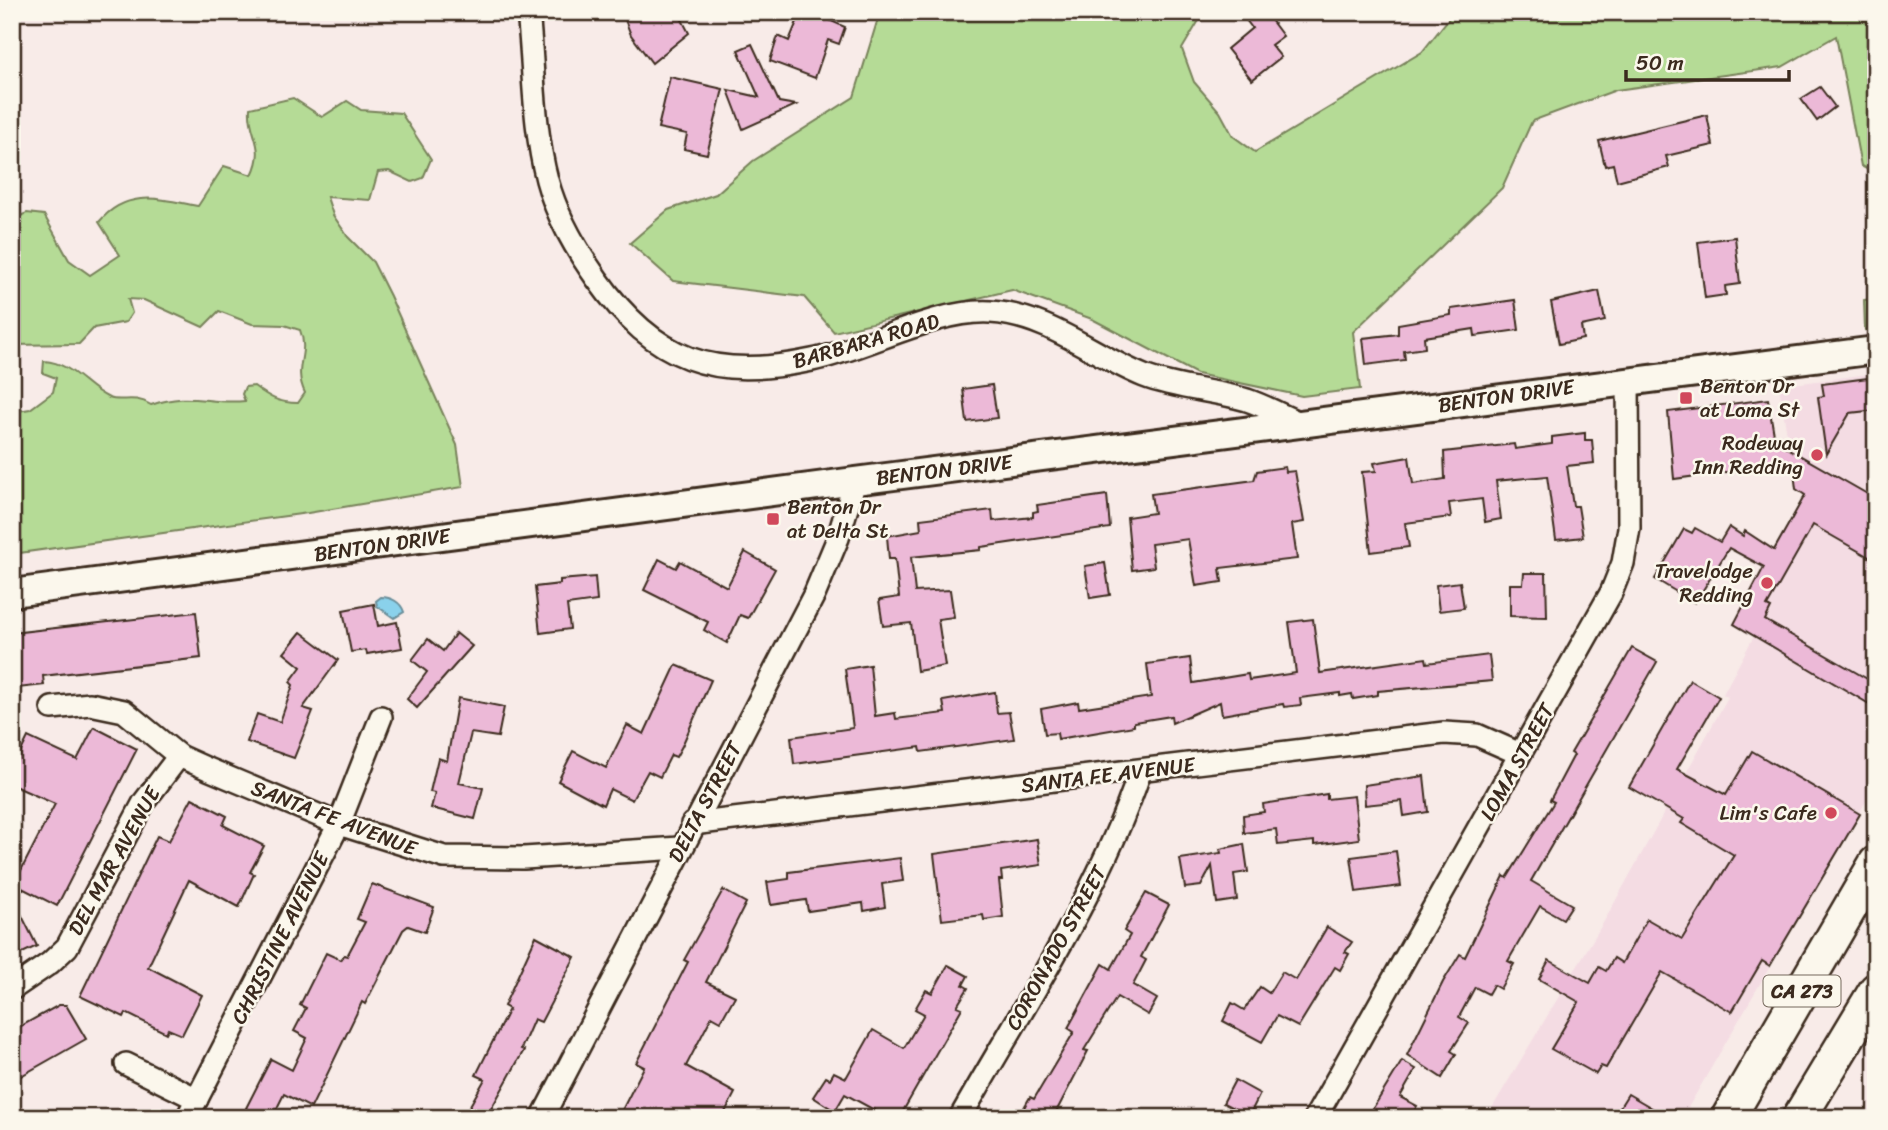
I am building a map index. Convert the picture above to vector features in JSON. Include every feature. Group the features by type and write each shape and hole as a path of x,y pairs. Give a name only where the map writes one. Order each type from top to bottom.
{"main road":[{"name":"CA 273","path":"1728,1118 1876,863"},
{"name":"CA 273","path":"1799,1118 1876,990"}],"street":[{"name":"BARBARA ROAD","path":"528,12 543,159 550,191 563,225 608,295 644,334 670,351 696,361 732,366 790,364 836,354 959,314 992,312 1045,324 1143,375 1181,388 1247,400 1300,424"},
{"name":"BENTON DRIVE","path":"12,593 1628,380 1876,350"},
{"name":"LOMA STREET","path":"1315,1118 1602,611 1623,563 1629,528 1628,380"},
{"name":"DELTA STREET","path":"542,1118 692,824 815,593 838,538 855,481"},
{"name":"SANTA FE AVENUE","path":"52,708 90,704 124,711 180,756 339,824 410,849 465,859 680,848"},
{"name":"CHRISTINE AVENUE","path":"187,1118 339,824 381,717"},
{"name":"SANTA FE AVENUE","path":"692,824 1140,772 1444,733 1477,735 1520,754"},
{"name":"DEL MAR AVENUE","path":"12,989 50,964 67,947 144,802 180,756"},
{"name":"CORONADO STREET","path":"960,1118 1102,868 1123,821 1140,772"},
{"path":"126,1064 197,1099"}],"shaded area":[{"path":"1876,373 1876,784 1682,1118 1486,1118 1606,918 1728,697 1723,694 1754,636 1734,624 1741,613 1739,611 1795,512 1800,514 1809,497 1796,489 1779,386"}],"green space":[{"path":"880,12 1204,12 1182,49 1194,82 1220,112 1233,136 1255,152 1422,52 1454,12 1876,12 1876,174 1861,166 1836,36 1782,67 1616,90 1532,121 1502,188 1353,332 1360,389 1302,396 1197,374 1092,319 1012,290 834,332 804,297 673,281 630,243 668,210 716,194 753,161 854,97"},
{"path":"293,98 322,117 347,101 361,110 401,113 431,159 423,178 412,182 389,171 378,172 370,200 327,197 333,215 348,237 373,262 390,296 457,445 463,487 308,513 12,554 12,412 30,409 53,392 56,378 43,373 44,361 63,366 109,398 139,400 151,405 177,399 245,401 242,394 245,387 254,386 285,402 298,403 305,393 300,375 303,339 300,330 284,325 252,324 219,311 203,327 144,300 128,299 132,313 126,322 94,328 79,344 12,345 12,219 27,213 44,215 69,260 90,275 120,255 99,222 110,211 121,204 145,199 198,206 224,166 252,175 258,155 250,108"},
{"path":"1876,298 1876,328 1865,330 1864,300"}],"water":[{"path":"381,597 395,601 401,605 404,612 394,618 377,606 376,601"}],"building":[{"path":"622,12 678,12 689,33 652,63 631,35"},
{"path":"801,12 811,12 845,27 839,44 828,40 815,78 770,61 778,36 789,41"},
{"path":"1240,12 1265,12 1283,36 1271,45 1281,57 1252,80 1227,49 1252,28"},
{"path":"752,44 779,102 796,105 743,129 728,90 759,97 738,50"},
{"path":"670,77 723,89 707,154 684,149 687,134 658,128"},
{"path":"1820,87 1835,107 1817,121 1801,99"},
{"path":"1707,115 1713,145 1666,156 1669,167 1617,181 1613,164 1605,166 1599,141"},
{"path":"1735,237 1740,284 1725,286 1726,295 1705,298 1698,242"},
{"path":"1599,291 1605,321 1581,326 1583,339 1559,344 1551,302"},
{"path":"1515,300 1519,330 1475,336 1474,329 1424,337 1425,348 1404,351 1405,360 1366,365 1363,338 1398,334 1398,324 1451,315 1451,309"},
{"path":"1876,377 1876,410 1850,413 1826,454 1818,397 1824,396 1822,384"},
{"path":"992,385 997,418 967,422 963,389"},
{"path":"1768,399 1775,441 1876,499 1876,561 1813,525 1767,606 1771,608 1765,620 1876,684 1876,708 1734,624 1764,567 1729,548 1695,603 1655,579 1684,529 1692,533 1695,528 1720,542 1729,527 1743,536 1745,531 1774,550 1805,495 1796,489 1793,463 1674,479 1668,412"},
{"path":"1585,433 1585,440 1592,440 1594,463 1567,466 1573,506 1578,506 1583,537 1556,540 1547,476 1496,481 1501,519 1485,522 1482,499 1449,503 1451,517 1405,523 1409,547 1371,552 1362,472 1376,471 1374,463 1409,457 1413,484 1445,479 1444,452 1514,444 1515,449 1552,444 1552,437"},
{"path":"1285,467 1286,472 1295,471 1304,522 1292,524 1297,559 1220,568 1222,582 1196,586 1188,539 1151,544 1154,567 1132,570 1127,517 1154,513 1151,494 1254,480 1257,471"},
{"path":"1107,495 1110,528 981,547 981,550 911,557 915,592 950,590 954,617 938,619 945,666 917,671 911,623 883,626 879,600 899,597 895,559 889,559 887,536 921,530 920,519 992,510 993,521 1033,517 1033,512 1038,511 1037,505"},
{"path":"745,552 775,569 748,618 740,615 727,643 704,630 708,622 644,590 659,559 676,568 680,561 727,587"},
{"path":"1105,563 1110,595 1090,598 1085,566"},
{"path":"1524,573 1546,573 1547,617 1510,616 1510,584 1523,584"},
{"path":"595,577 597,601 567,605 570,629 540,633 535,587 560,584 560,580"},
{"path":"1460,582 1464,608 1439,611 1436,585"},
{"path":"374,604 378,626 397,622 402,648 367,654 366,650 351,652 343,610"},
{"path":"196,612 201,658 43,676 44,685 18,688 12,633"},
{"path":"1313,619 1320,673 1426,658 1427,663 1489,655 1492,681 1378,691 1378,695 1353,699 1352,694 1340,696 1340,693 1300,698 1301,705 1284,707 1283,704 1222,715 1220,702 1172,723 1171,716 1134,722 1134,726 1058,739 1057,733 1045,734 1041,709 1078,702 1079,708 1151,697 1147,664 1190,658 1193,683 1248,674 1249,680 1296,673 1289,622"},
{"path":"301,632 338,660 303,708 313,711 294,758 247,742 257,714 280,722 293,685 290,682 301,667 284,653"},
{"path":"456,633 472,646 417,708 407,699 427,672 412,660 428,639 443,651"},
{"path":"1632,648 1657,662 1531,881 1572,905 1563,919 1540,906 1508,961 1514,964 1500,989 1493,985 1488,994 1475,987 1459,1017 1469,1023 1451,1051 1456,1054 1442,1078 1407,1055 1443,982 1460,954 1465,957 1504,876 1507,878 1554,802 1550,800 1574,755 1571,753"},
{"path":"676,665 711,680 682,746 676,757 671,755 660,777 648,771 632,800 610,789 603,805 558,781 573,751 606,768 627,725 644,734"},
{"path":"870,665 875,716 895,713 896,719 945,713 943,701 995,692 997,713 1009,712 1014,739 921,752 920,747 794,764 791,737 853,728 845,669"},
{"path":"1690,680 1719,697 1677,769 1726,795 1752,751 1860,814 1770,966 1762,961 1732,1012 1662,972 1606,1068 1601,1066 1596,1074 1551,1049 1579,1002 1539,979 1549,960 1590,983 1599,967 1606,971 1614,958 1622,963 1647,919 1682,939 1734,855 1681,823 1684,819 1629,787"},
{"path":"458,698 504,707 498,737 471,733 459,783 483,788 475,819 431,808 435,793 430,792 438,758 447,761"},
{"path":"94,727 137,749 57,906 14,884 55,804 12,785 12,770 28,737 77,760"},
{"path":"1424,776 1428,812 1404,816 1402,801 1365,805 1364,785"},
{"path":"1327,794 1327,799 1354,796 1359,839 1314,845 1314,841 1278,845 1276,829 1244,833 1243,815 1264,812 1263,804"},
{"path":"192,798 227,816 223,825 264,846 250,872 254,874 239,907 189,880 148,967 202,995 182,1035 168,1029 166,1033 126,1013 124,1017 80,996 157,836 169,841"},
{"path":"1037,839 1041,865 1001,871 1002,880 999,880 1003,917 984,920 983,915 942,920 934,854"},
{"path":"1244,844 1248,872 1234,874 1237,900 1217,903 1212,866 1201,886 1185,888 1180,859 1221,853 1220,849"},
{"path":"1396,851 1401,886 1356,892 1351,857"},
{"path":"900,858 903,881 882,884 885,907 864,911 863,903 808,911 806,900 771,905 767,882 789,879 789,872"},
{"path":"372,884 434,907 425,932 408,926 403,930 365,1004 362,1002 311,1108 284,1094 272,1118 244,1118 248,1110 246,1108 271,1059 292,1070 307,1038 294,1031 306,1008 300,1005 326,953 341,960 344,955 347,956 365,922 357,919"},
{"path":"723,890 746,903 706,982 735,996 721,1021 712,1016 686,1066 735,1093 722,1118 618,1118 644,1067 636,1063 688,962 684,960"},
{"path":"1146,893 1169,905 1141,957 1146,960 1133,985 1157,999 1148,1015 1117,997 1084,1050 1088,1051 1056,1112 1064,1118 1018,1118 1030,1097 1034,1099 1074,1032 1068,1028 1103,964 1111,969 1130,935 1124,931"},
{"path":"12,896 37,946 12,958"},
{"path":"1327,927 1352,942 1345,952 1349,954 1340,970 1335,967 1298,1027 1277,1016 1262,1042 1223,1021 1232,1003 1244,1010 1260,987 1269,993 1282,972 1296,980"},
{"path":"536,936 575,957 541,1022 534,1019 521,1049 524,1050 486,1118 463,1118 485,1079 476,1075 509,1009 504,1006"},
{"path":"948,965 968,976 963,985 968,988 957,1006 962,1008 899,1118 875,1118 878,1112 845,1094 835,1111 813,1097 826,1077 830,1079 834,1072 846,1078 873,1030 904,1048 924,1014 915,1009 926,990 932,993"},
{"path":"59,1005 66,1005 86,1039 12,1081 12,1031"},
{"path":"1402,1061 1416,1069 1400,1097 1417,1106 1410,1118 1367,1118"},
{"path":"1235,1080 1260,1094 1249,1116 1223,1103"},
{"path":"1628,1094 1669,1118 1613,1118"}],"place":[{"name":"Benton Dr at Loma St","path":"1686,398"},
{"name":"Rodeway Inn Redding","path":"1817,455"},
{"name":"Benton Dr at Delta St","path":"773,519"},
{"name":"Travelodge Redding","path":"1767,583"},
{"name":"Lim's Cafe","path":"1831,813"}]}
